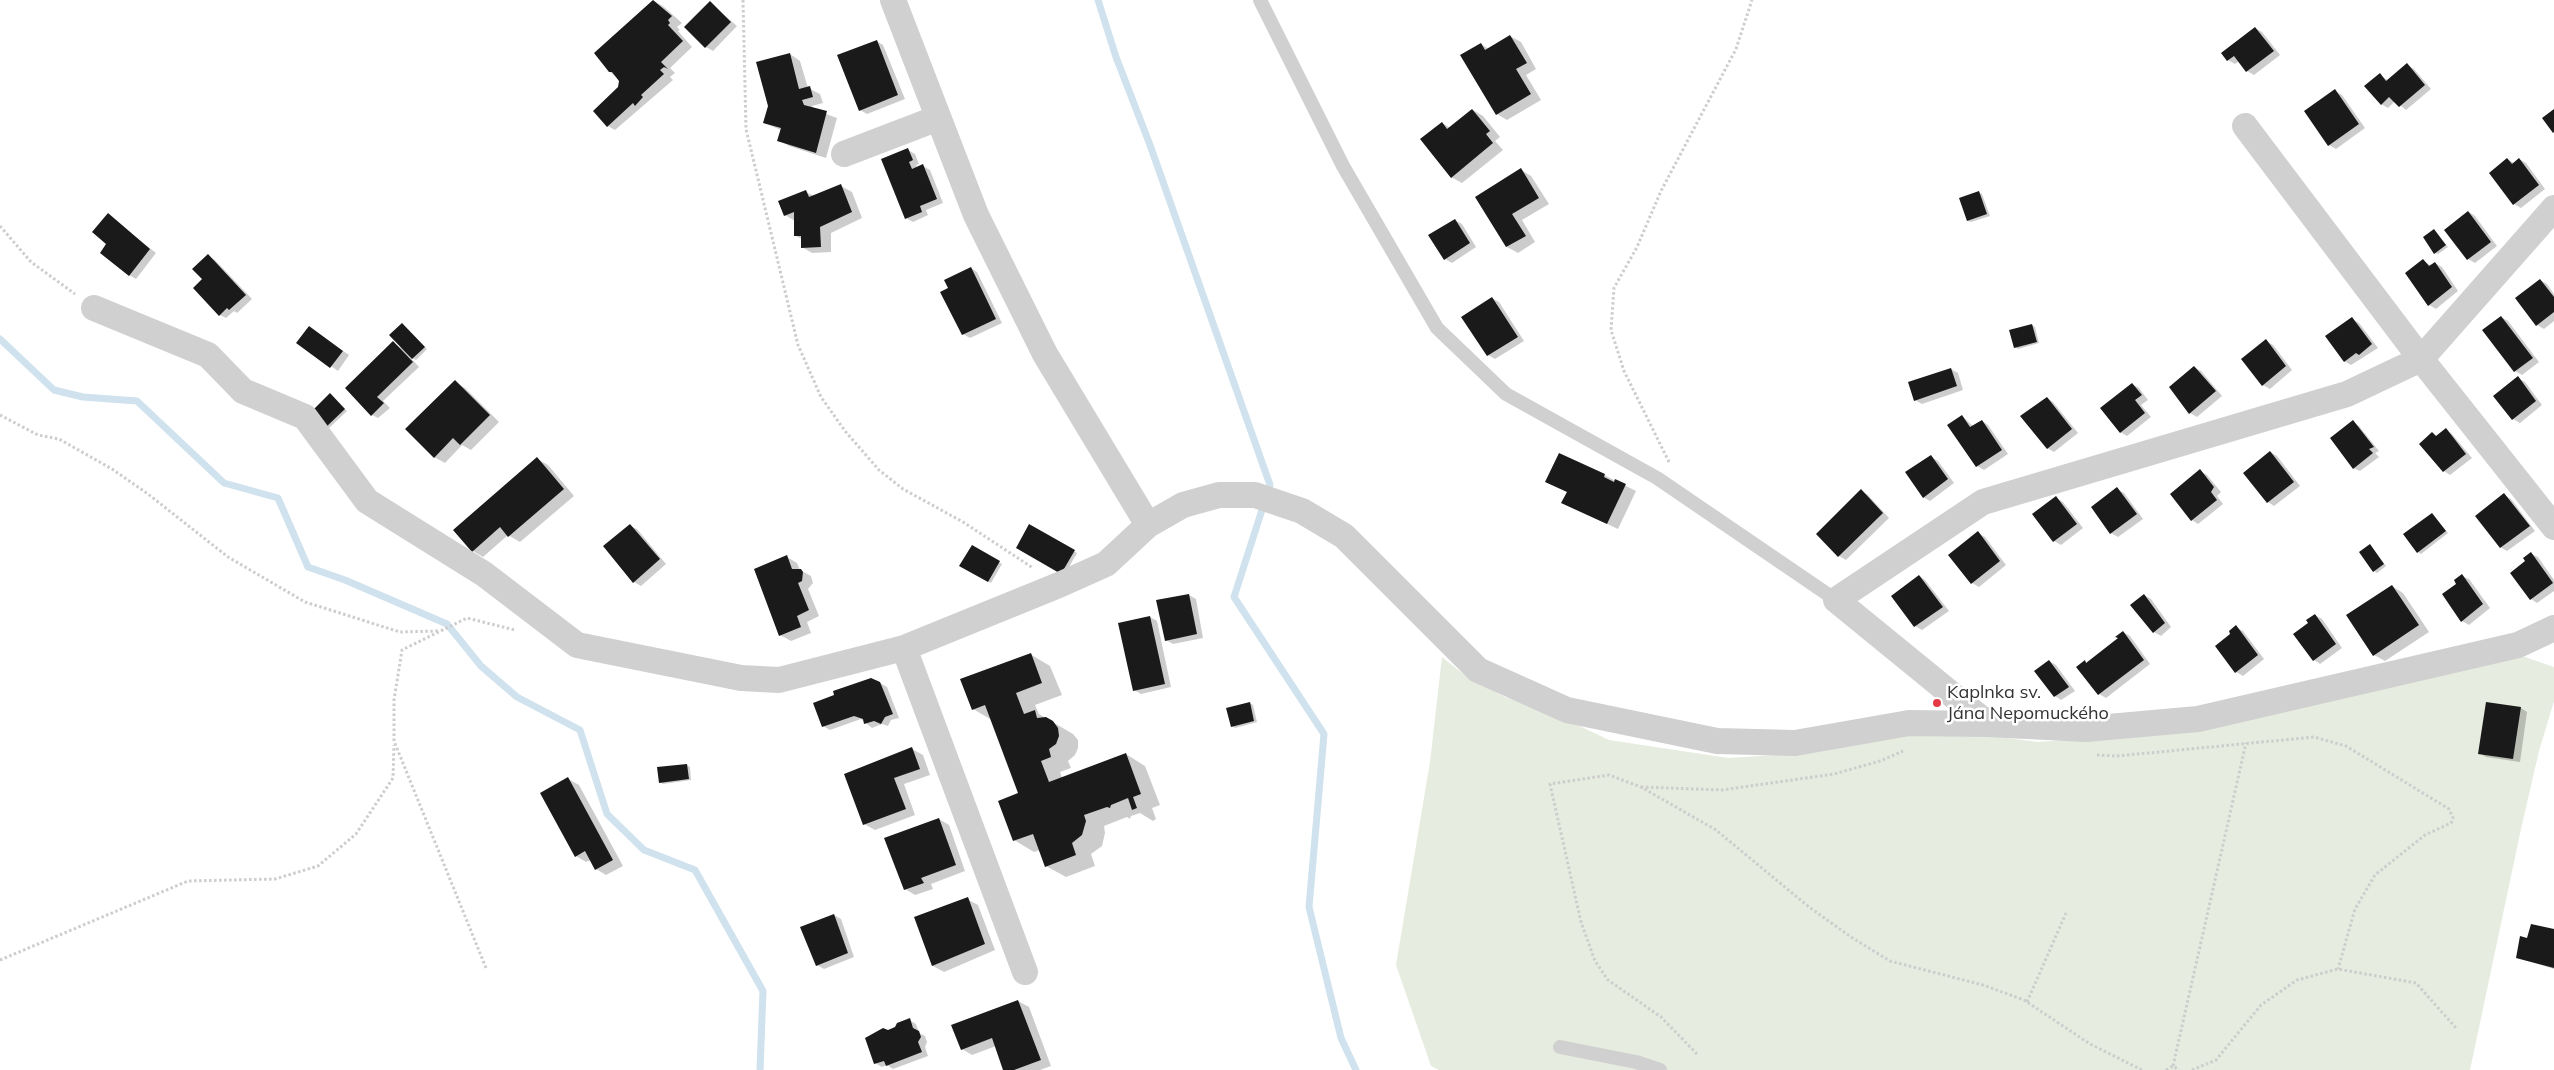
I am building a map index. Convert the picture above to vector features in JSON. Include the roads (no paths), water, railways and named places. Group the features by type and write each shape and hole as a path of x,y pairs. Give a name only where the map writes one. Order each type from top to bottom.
{"street":[{"path":"893,0 976,215 1045,354 1148,525"},
{"path":"844,154 938,118"},
{"path":"2244,126 2421,359 2554,527"},
{"path":"1988,724 1836,600 1983,502 2347,394 2421,359 2554,208"},
{"path":"94,308 208,355 243,391 305,418 367,501 484,574 577,645 741,678 779,680 904,648 1106,564 1148,525 1184,505 1219,495 1264,498 1302,511 1344,536 1478,670 1567,710 1717,741 1795,743 1909,723 1988,724 2086,730 2198,719 2518,644 2554,628"},
{"path":"904,648 1025,972"}],"lane":[{"path":"1260,0 1343,166 1437,328 1506,394 1657,478 1836,600"},
{"path":"1560,1047 1636,1062 1660,1070"}],"waterway":[{"path":"1098,0 1116,57 1150,145 1270,485 1234,597 1324,734 1309,907 1341,1038 1356,1070"},
{"path":"0,339 54,390 83,397 137,401 224,483 278,498 308,567 345,580 447,624 481,666 517,697 580,730 607,814 644,850 695,870 763,991 760,1070"}],"place":[{"name":"Kaplnka sv. Jána Nepomuckého","path":"1937,703"}]}
